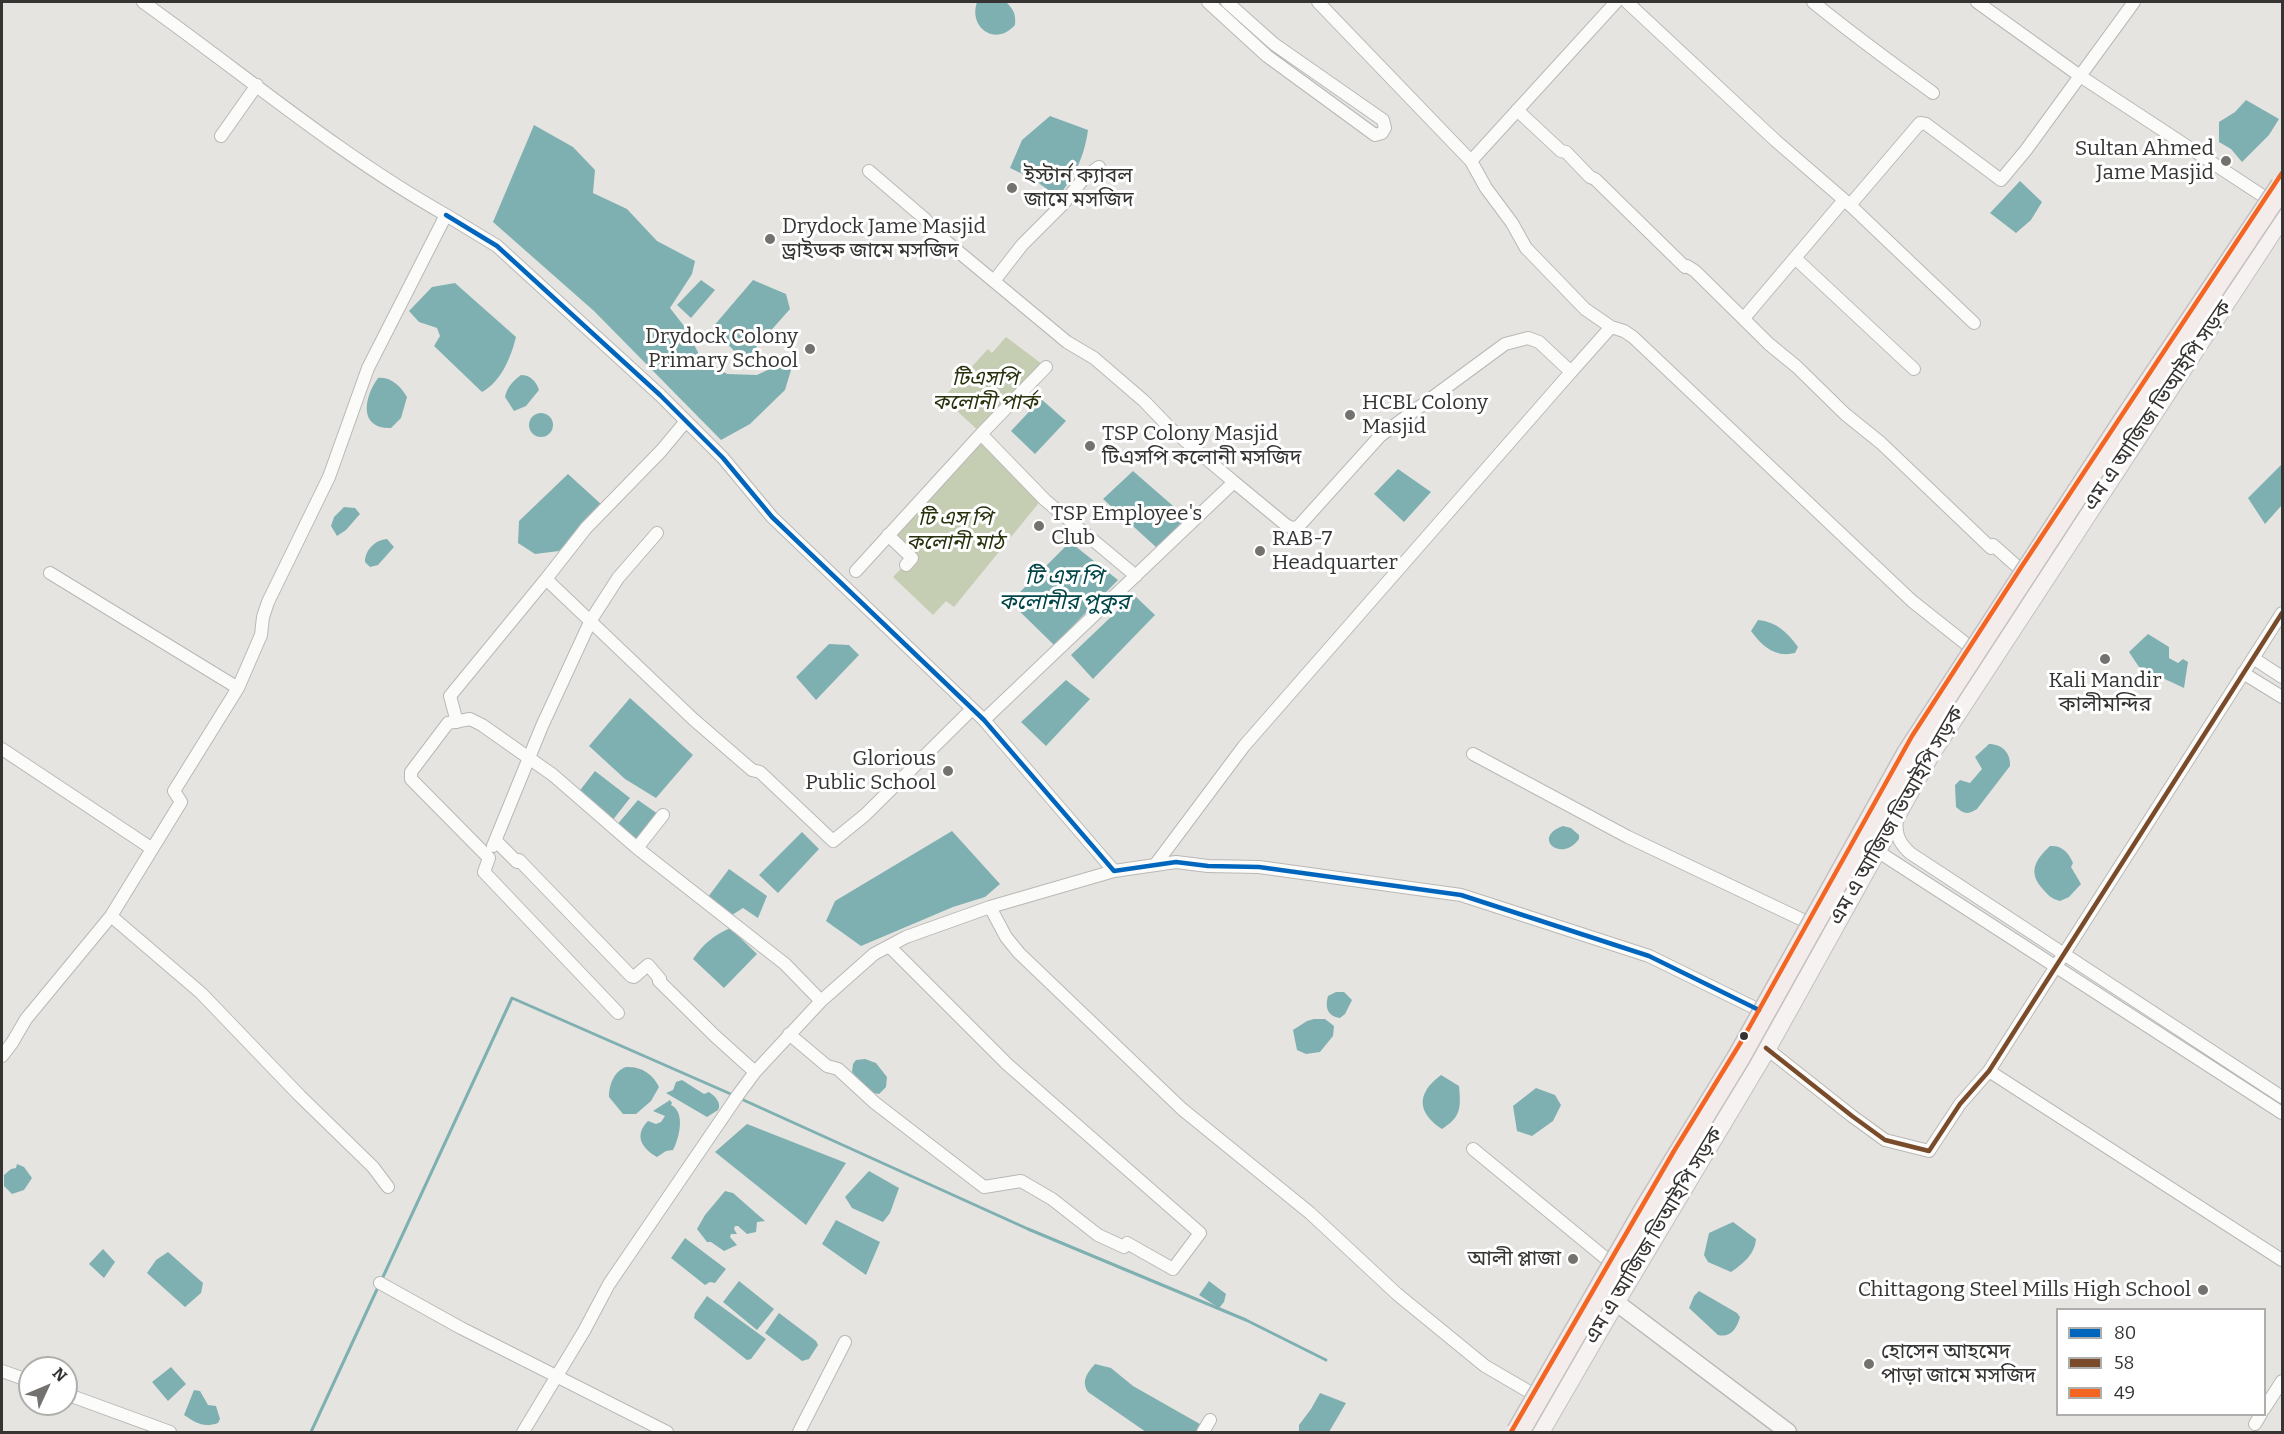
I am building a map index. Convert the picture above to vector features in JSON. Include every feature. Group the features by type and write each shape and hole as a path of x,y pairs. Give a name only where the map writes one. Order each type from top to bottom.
{"highway":[{"path":"1518,1432 1744,1047 1908,754 2126,419 2280,207"},
{"path":"1530,1432 1761,1041 1923,752 2280,207"}],"main road":[{"path":"1511,1432 1594,1287 1759,1010 1912,736 2020,569 2280,207 2283,173"},
{"name":"এম এ আজিজ ভিআইপি সড়ক","path":"1539,1432 1766,1047 1899,807 1955,714 2280,207"}],"street":[{"path":"143,2 314,131 399,188 497,246 660,395 723,458 772,518 984,720 1114,871"},
{"path":"1208,2 1267,56 1375,135 1382,134 1385,128 1383,120 1274,44 1227,2"},
{"path":"1318,2 1471,161 1526,248 1585,309 1611,327 1624,331 1633,338 1912,601 1970,647"},
{"path":"1471,161 1616,2"},
{"path":"1627,2 1776,141 1847,203 1974,323"},
{"path":"1813,2 1861,41 1933,93"},
{"path":"1977,2 2080,76 2280,207"},
{"path":"1744,318 1795,258 1920,123 1926,124 2001,180 2026,150 2134,2"},
{"path":"221,136 256,85"},
{"path":"1517,110 1561,151 1566,152 1590,177 1595,179 1685,267 1695,271 1845,414 1881,442 1920,478 1991,548 1994,545 2020,569"},
{"path":"994,281 1022,245 1063,204 1085,177 1099,167"},
{"path":"869,171 925,219 936,233 1067,342 1094,358 1144,401 1192,448 1292,528 1298,527 1380,436 1505,344 1528,338 1539,342 1571,372"},
{"path":"2,1056 26,1019 111,916 181,802 174,791 238,688 261,635 262,617 268,602 329,477 368,368 446,215"},
{"path":"1795,258 1914,369"},
{"path":"1155,865 1251,738 1611,327"},
{"path":"856,571 981,434 1046,367"},
{"path":"457,722 450,696 586,528 661,451 686,421"},
{"path":"981,434 1045,500 1136,576"},
{"path":"984,720 1234,482"},
{"path":"618,1013 484,872 529,758 591,620 618,578 657,533"},
{"path":"888,535 912,558 906,565"},
{"path":"50,573 238,688"},
{"path":"546,579 693,719 752,770 760,772 833,841 865,815 972,709"},
{"path":"1766,1047 1885,1140 1929,1151 1960,1104 1989,1071 2283,613"},
{"path":"2253,658 2283,677"},
{"path":"2243,673 2283,697"},
{"path":"489,858 411,779 411,772 448,723 470,719 553,775 637,848 785,964 821,1001"},
{"path":"2,749 151,848"},
{"path":"1473,754 1628,837 1807,922"},
{"path":"1899,807 1896,829 1899,843 1910,853 2060,960 2283,1113"},
{"path":"637,848 663,815"},
{"path":"1855,837 2283,1097"},
{"path":"496,840 517,861 519,860 631,976 634,977 648,965 659,981 755,1072"},
{"path":"524,1432 609,1284 755,1072 821,1001 874,954 906,937 990,907 1114,871 1176,862 1208,866 1259,867 1461,895 1649,956 1759,1010"},
{"path":"990,907 1006,937 1019,953 1182,1109 1310,1213 1397,1294 1432,1323 1485,1366 1533,1394"},
{"path":"111,916 201,993 300,1096 373,1167 388,1187"},
{"path":"789,1034 827,1066 838,1069 875,1103 984,1187 1021,1181 1052,1199 1098,1235 1124,1247 1127,1243 1173,1269 1200,1233 1007,1064 890,946"},
{"path":"2,1034 12,1043"},
{"path":"1989,1071 2283,1260"},
{"path":"1473,1149 1610,1261"},
{"path":"380,1283 461,1328 667,1432"},
{"path":"1594,1287 1788,1432"},
{"path":"799,1432 845,1342"},
{"path":"2,1371 18,1377"},
{"path":"2266,1407 2283,1381"},
{"path":"78,1398 170,1432"},
{"path":"1203,1432 1210,1420"}],"green space":[{"name":"টি এস পি কলোনী মাঠ","path":"1006,337 1046,367 981,434 1042,499 954,607 946,601 933,615 893,577 911,558 888,535 981,433 943,398 988,349 992,353"}],"water":[{"path":"977,2 1006,2 1014,12 1015,25 1000,34 985,32 976,20"},
{"path":"2246,100 2279,119 2269,135 2242,162 2231,149 2219,142 2219,122 2235,112"},
{"path":"1050,116 1088,130 1078,166 1058,197 1033,179 1010,168 1022,140"},
{"path":"534,125 573,147 595,170 593,193 627,209 657,241 695,261 692,274 670,308 684,326 700,356 727,374 757,375 780,364 791,370 785,390 750,424 721,440 594,311 493,222"},
{"path":"2020,181 2042,202 2031,220 2016,233 1990,213"},
{"path":"701,280 715,290 691,318 677,305"},
{"path":"753,280 786,294 790,309 744,361 712,328"},
{"path":"455,283 516,337 508,361 500,375 489,388 482,392 434,346 440,336 437,328 419,322 409,311 432,287"},
{"path":"521,375 532,379 539,390 526,406 514,411 505,397 507,390"},
{"path":"378,378 391,380 407,397 401,418 391,428 380,427 369,418 367,402"},
{"path":"1041,399 1066,421 1035,454 1011,431"},
{"path":"541,413 550,416 553,425 550,434 541,437 532,434 529,425 532,416"},
{"path":"2282,464 2282,505 2265,524 2248,498"},
{"path":"1398,469 1431,492 1404,522 1374,494"},
{"path":"1133,471 1188,519 1156,547 1103,499"},
{"path":"568,474 602,505 559,551 535,554 518,543 519,521"},
{"path":"344,507 355,508 360,514 346,530 337,536 331,526 334,517"},
{"path":"387,539 394,547 378,565 370,567 365,562 369,550 378,541"},
{"name":"টি এস পি কলোনীর পুকুর","path":"1070,542 1118,580 1054,645 1010,602"},
{"path":"1134,595 1155,615 1093,679 1071,655"},
{"path":"1758,620 1776,625 1786,632 1798,647 1795,653 1781,654 1764,646 1751,631"},
{"path":"2148,634 2169,647 2169,658 2178,663 2183,659 2188,662 2184,688 2139,667 2129,652"},
{"path":"829,644 849,645 859,655 816,700 796,677"},
{"path":"1066,680 1090,699 1046,746 1021,722"},
{"path":"630,698 693,755 656,798 625,779 589,746"},
{"path":"1989,744 2005,750 2010,766 1977,809 1968,813 1964,812 1956,807 1955,785 1960,780 1970,783 1982,769 1975,757"},
{"path":"595,771 630,798 612,821 578,793"},
{"path":"638,800 658,814 636,844 616,826"},
{"path":"1563,826 1571,828 1579,835 1579,839 1572,846 1558,849 1549,842 1549,836"},
{"path":"952,831 1000,884 985,897 953,907 861,946 826,921 835,901"},
{"path":"802,832 819,849 778,893 759,875"},
{"path":"2050,846 2061,848 2067,853 2073,863 2071,867 2081,884 2069,897 2060,901 2047,894 2035,876 2035,865"},
{"path":"729,869 767,896 758,918 743,908 732,915 708,897"},
{"path":"730,928 757,954 724,988 693,959 709,941"},
{"path":"1336,992 1344,992 1352,1000 1345,1014 1340,1018 1332,1015 1327,1007 1328,996"},
{"path":"1314,1019 1325,1019 1334,1026 1333,1036 1320,1052 1306,1054 1297,1050 1293,1030"},
{"path":"865,1059 876,1063 887,1077 886,1087 879,1094 868,1092 852,1072 856,1060"},
{"path":"626,1067 646,1072 659,1087 651,1101 636,1114 623,1114 609,1097 613,1079"},
{"path":"1441,1075 1459,1086 1460,1100 1456,1116 1442,1129 1428,1117 1423,1107 1424,1095 1428,1087"},
{"path":"682,1080 704,1094 709,1092 718,1102 718,1110 707,1117 666,1093 673,1090 676,1082"},
{"path":"1536,1088 1555,1095 1561,1105 1553,1121 1532,1136 1517,1131 1513,1106"},
{"path":"670,1100 680,1119 679,1133 673,1150 666,1151 657,1157 643,1145 641,1131 648,1121 656,1124 661,1122 665,1116 653,1111"},
{"path":"747,1124 846,1163 806,1225 715,1152"},
{"path":"17,1164 24,1167 32,1178 24,1190 12,1194 4,1186 4,1175 16,1168"},
{"path":"869,1171 899,1188 890,1213 883,1222 852,1208 845,1197"},
{"path":"725,1191 733,1193 765,1221 757,1222 756,1232 747,1234 735,1226 737,1234 731,1234 730,1237 737,1245 724,1251 711,1242 707,1242 697,1229 705,1215"},
{"path":"836,1220 880,1242 866,1275 822,1244"},
{"path":"1733,1222 1756,1239 1751,1254 1731,1272 1708,1262 1704,1255 1709,1233"},
{"path":"685,1238 726,1269 715,1283 710,1282 705,1285 671,1258"},
{"path":"103,1249 115,1262 104,1278 89,1264"},
{"path":"168,1252 203,1283 201,1293 185,1307 147,1273 156,1260"},
{"path":"739,1281 774,1309 757,1330 723,1302"},
{"path":"1209,1281 1226,1294 1219,1308 1199,1295"},
{"path":"1699,1291 1740,1317 1730,1334 1718,1335 1689,1308"},
{"path":"707,1296 766,1339 751,1359 747,1360 694,1318"},
{"path":"779,1313 816,1341 818,1345 809,1359 802,1361 765,1333"},
{"path":"1095,1364 1111,1368 1133,1386 1214,1432 1146,1432 1088,1392 1085,1384 1086,1377"},
{"path":"171,1367 186,1384 168,1401 152,1382"},
{"path":"194,1390 200,1391 208,1405 216,1406 220,1419 218,1423 200,1424 184,1415"},
{"path":"1320,1393 1346,1403 1329,1432 1299,1432 1299,1425"}],"waterway":[{"path":"382,1279 512,998 733,1095"},
{"path":"739,1098 1028,1229 1246,1320 1326,1360"},
{"path":"311,1432 379,1285"}],"transit line":[{"name":"49","path":"1511,1432 1674,1151 1741,1042 1912,736 2282,173"},
{"name":"80","path":"446,215 497,246 660,395 723,458 772,517 984,720 1114,871 1176,862 1208,866 1259,867 1461,895 1649,956 1759,1010"},
{"name":"58","path":"1766,1048 1885,1140 1929,1151 1960,1104 1989,1071 2282,613"}],"place":[{"name":"Sultan Ahmed Jame Masjid","path":"2226,161"},
{"name":"ইস্টার্ন ক্যাবল জামে মসজিদ","path":"1012,188"},
{"name":"Drydock Jame Masjid ড্রাইডক জামে মসজিদ","path":"770,239"},
{"name":"Drydock Colony Primary School","path":"810,349"},
{"name":"HCBL Colony Masjid","path":"1350,415"},
{"name":"TSP Colony Masjid টিএসপি কলোনী মসজিদ","path":"1090,446"},
{"name":"TSP Employee's Club","path":"1039,526"},
{"name":"RAB-7 Headquarter","path":"1260,551"},
{"name":"Kali Mandir কালীমন্দির","path":"2105,659"},
{"name":"Glorious Public School","path":"948,771"},
{"name":"আলী প্লাজা","path":"1573,1259"},
{"name":"Chittagong Steel Mills High School","path":"2203,1290"},
{"name":"হোসেন আহমেদ পাড়া জামে মসজিদ","path":"1869,1364"}],"park label":[{"name":"টিএসপি কলোনী পার্ক","path":"985,391"}]}
